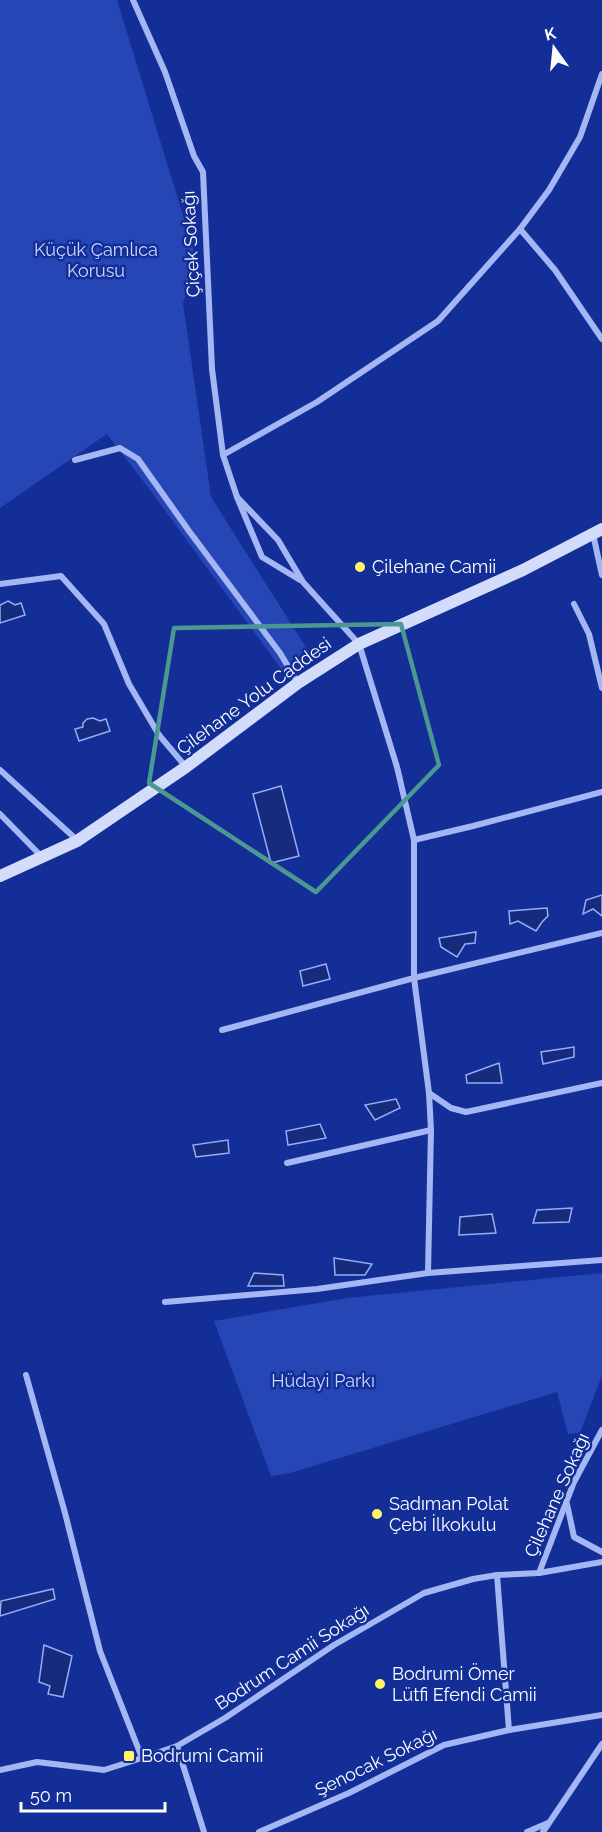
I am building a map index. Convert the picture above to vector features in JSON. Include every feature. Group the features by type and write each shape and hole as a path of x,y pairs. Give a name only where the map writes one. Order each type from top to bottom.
{"street":[{"name":"Çiçek Sokağı","path":"133,0 165,72 194,156 203,172 212,369 223,455 237,497 262,556 303,582"},
{"path":"223,455 317,402 438,321 520,229 549,190 580,137 602,77"},
{"path":"520,229 555,270 602,339"},
{"path":"75,460 120,448 138,459 280,653 298,683"},
{"name":"Çiçek Sokağı","path":"237,497 278,540 303,582 359,644"},
{"path":"598,532 602,575"},
{"name":"Çilehane Yolu Caddesi","path":"0,876 77,841 186,767 298,683 359,644 523,570 598,532"},
{"path":"0,584 61,576 104,624 129,684 159,735 186,767"},
{"path":"574,604 589,634 602,688"},
{"path":"359,644 397,767 414,840 414,978 429,1093 431,1130 428,1273"},
{"path":"0,770 77,841"},
{"path":"414,840 602,792"},
{"path":"0,814 43,858"},
{"path":"222,1030 414,978 602,933"},
{"path":"429,1093 451,1108 466,1112 602,1083"},
{"path":"287,1163 431,1130"},
{"path":"165,1302 317,1289 428,1273 602,1260"},
{"path":"26,1376 65,1513 100,1651 142,1758"},
{"name":"Çilehane Sokağı","path":"539,1573 574,1482 602,1430"},
{"path":"566,1503 574,1537 602,1552"},
{"name":"Bodrum Camii Sokağı","path":"0,1770 37,1762 104,1770 177,1746 225,1718 334,1645 424,1593 473,1579 497,1575 539,1573 602,1562"},
{"path":"497,1575 509,1730"},
{"name":"Şenocak Sokağı","path":"260,1832 349,1793 444,1745 509,1730 602,1715"},
{"path":"543,1832 602,1744"},
{"path":"177,1746 204,1832"},
{"path":"527,1832 550,1822"}],"highlighted area":[{"path":"401,624 439,765 316,892 149,783 174,628"}],"green space":[{"name":"Küçük Çamlıca Korusu","path":"0,0 117,0 197,261 183,303 211,497 307,649 282,670 107,434 0,508"},
{"name":"Hüdayi Parkı","path":"602,1273 602,1375 580,1433 568,1434 557,1392 290,1473 271,1476 214,1321 347,1298"}],"shaded area":[{"path":"8,601 15,605 21,603 25,615 0,623 0,605"},
{"path":"93,718 100,721 106,719 110,731 79,741 75,729 83,727 87,719"},
{"path":"281,786 299,856 271,863 253,794"},
{"path":"602,895 602,916 593,909 583,914 586,900"},
{"path":"547,908 548,916 536,931 518,921 510,924 509,911"},
{"path":"476,932 475,943 465,944 457,957 441,947 439,938"},
{"path":"326,964 330,979 303,986 300,971"},
{"path":"574,1047 574,1057 543,1064 541,1052"},
{"path":"499,1063 502,1083 467,1083 466,1075"},
{"path":"396,1099 400,1108 375,1120 365,1105"},
{"path":"320,1124 326,1138 288,1145 286,1131"},
{"path":"228,1140 229,1153 196,1157 193,1145"},
{"path":"572,1208 569,1222 533,1223 537,1210"},
{"path":"492,1214 496,1233 459,1235 460,1217"},
{"path":"334,1258 372,1264 365,1275 335,1275"},
{"path":"254,1273 283,1275 284,1286 248,1286"},
{"path":"53,1589 55,1599 0,1616 1,1601"},
{"path":"44,1645 72,1656 63,1697 48,1694 50,1686 39,1682"}],"place":[{"name":"Çilehane Camii","path":"360,567"},
{"name":"Sadıman Polat Çebi İlkokulu","path":"377,1514"},
{"name":"Bodrumi Ömer Lütfi Efendi Camii","path":"380,1684"},
{"name":"Bodrumi Camii","path":"129,1756"}]}
